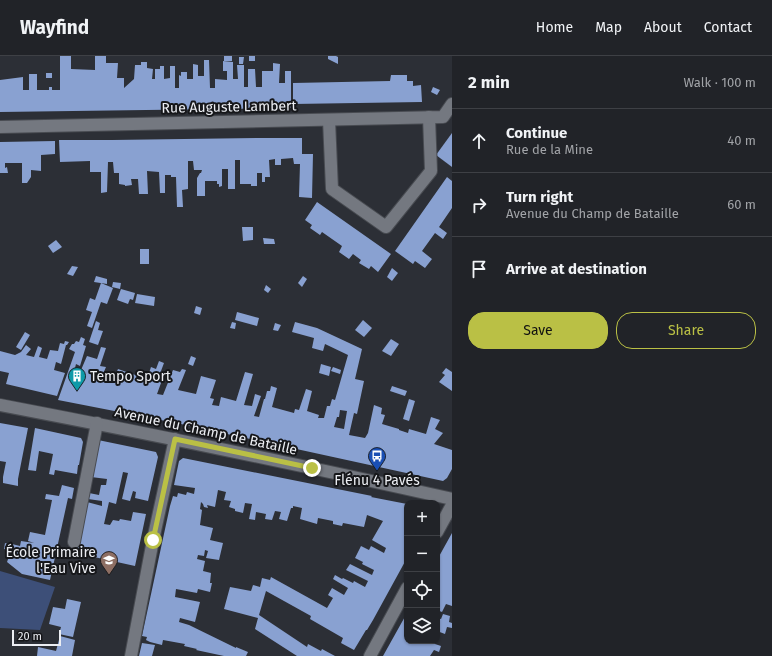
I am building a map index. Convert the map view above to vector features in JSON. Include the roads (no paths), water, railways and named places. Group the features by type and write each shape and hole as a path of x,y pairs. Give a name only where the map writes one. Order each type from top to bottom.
{"street":[{"name":"Rue Auguste Lambert","path":"0,127 443,117 452,104"},
{"path":"329,120 332,189 386,227 431,171 429,117"},
{"name":"Avenue du Champ de Bataille","path":"0,405 175,439 452,499"},
{"path":"74,542 97,423"},
{"path":"131,656 153,540 175,439"},
{"path":"440,527 452,505"},
{"path":"370,656 404,594"}],"place":[{"name":"Tempo Sport","path":"77,391"},
{"name":"Flénu 4 Pavés","path":"377,471"},
{"name":"École Primaire l'Eau Vive","path":"109,575"}]}
